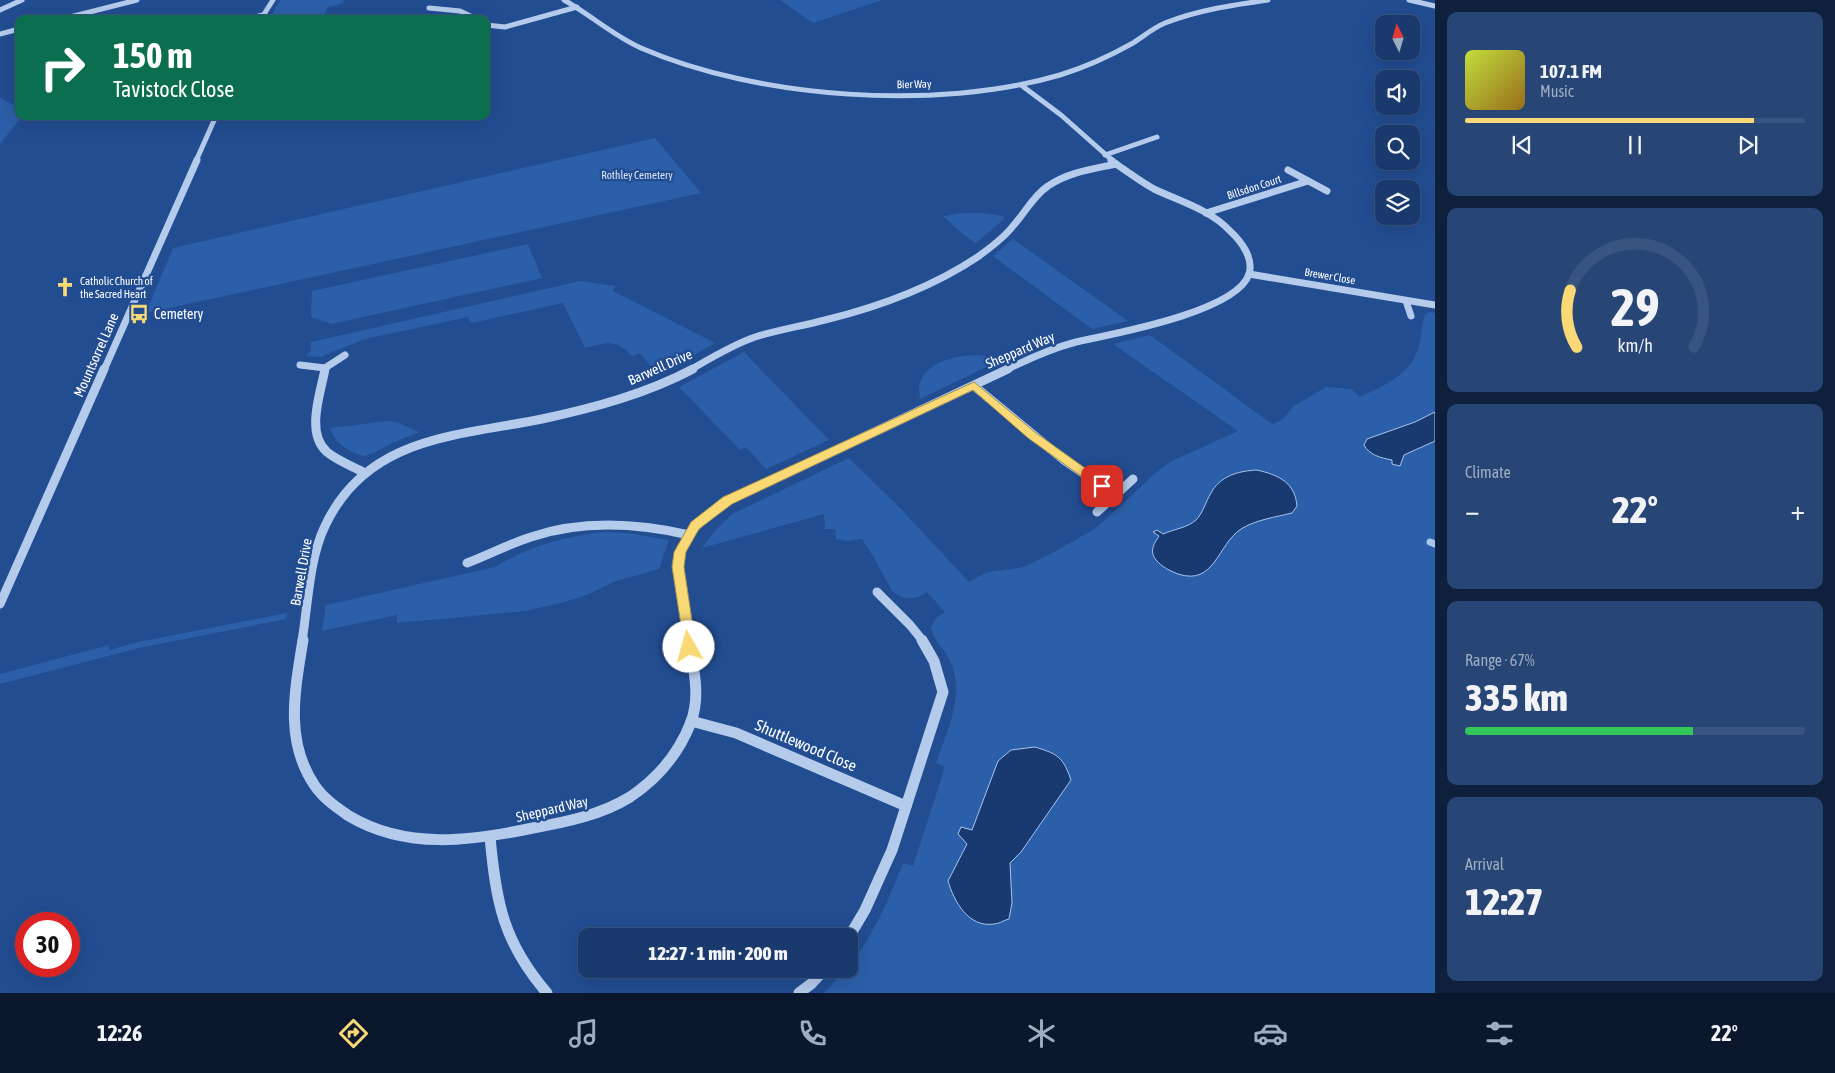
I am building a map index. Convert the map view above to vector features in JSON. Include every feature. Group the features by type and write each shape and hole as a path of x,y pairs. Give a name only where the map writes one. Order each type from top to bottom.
{"street":[{"path":"0,10 22,0"},
{"path":"78,15 137,0"},
{"path":"263,15 273,0"},
{"name":"Bier Way","path":"564,0 610,32 654,53 687,65 761,82 799,88 880,95 957,92 1021,85 1060,75 1102,60 1151,31 1176,20 1200,12 1268,0"},
{"path":"1409,0 1435,6 1421,0"},
{"path":"444,8 449,2"},
{"path":"490,25 505,27 576,7"},
{"path":"429,8 460,10 469,15"},
{"path":"0,34 15,31"},
{"path":"1021,85 1061,115 1116,164 1152,188 1206,213 1229,229 1241,243 1248,256 1249,274"},
{"name":"Mountsorrel Lane","path":"0,604 214,120"},
{"path":"1105,155 1157,137"},
{"name":"Barwell Drive","path":"306,618 317,546 324,526 349,488 365,473 386,458 432,439 534,420 637,392 689,371 735,345 880,304 931,283 969,263 990,248 1014,226 1040,192 1073,174 1116,164"},
{"name":"Billsdon Court","path":"1288,170 1327,191"},
{"name":"Billsdon Court","path":"1206,213 1308,180"},
{"name":"Brewer Close","path":"1249,274 1435,305"},
{"name":"Sheppard Way","path":"306,618 295,690 293,712 294,736 309,775 331,804 366,826 390,835 414,839 444,840 490,837 583,818 616,806 646,785 672,758 695,707 696,682 678,567 680,552 695,525 728,500 1020,363 1074,343 1146,327 1207,307 1231,296 1242,285 1249,274"},
{"path":"1406,300 1411,316"},
{"path":"300,365 325,368 345,355"},
{"path":"325,368 316,419 316,435 321,446 331,455 365,473"},
{"path":"974,386 1064,460 1115,495"},
{"path":"1097,512 1133,479"},
{"path":"467,563 532,537 581,526 634,524 690,536"},
{"path":"855,928 864,914 893,844 943,692 939,672 919,633 877,592"},
{"name":"Shuttlewood Close","path":"690,721 736,733 906,806"},
{"path":"490,837 498,910 509,940 527,969 547,993"},
{"path":"799,993 816,978"}],"green space":[{"path":"281,0 344,0 343,3 327,8 324,15 272,15"},
{"path":"780,0 882,0 813,23"},
{"path":"0,98 15,106 15,120 19,120 0,144"},
{"name":"Rothley Cemetery","path":"655,138 701,193 146,313 173,248"},
{"path":"964,213 1003,216 1004,219 976,243 943,216"},
{"path":"1013,239 1128,321 1092,329 993,256"},
{"path":"528,244 542,278 331,324 311,317 312,291"},
{"path":"581,281 615,286 613,291 715,343 657,374 640,353 632,356 620,346 610,343 585,348 563,303 471,323 468,317 365,339 320,357 306,356 311,350 311,342"},
{"path":"1435,313 1435,993 824,993 838,978 858,978 858,954 886,903 903,863 913,866 945,767 936,763 953,713 956,688 955,675 951,663 934,636 931,627 937,617 945,612 927,592 918,597 905,598 892,591 862,539 847,541 836,539 835,529 825,529 824,514 702,548 713,533 732,514 849,458 901,509 969,582 988,572 1028,565 1096,528 1160,469 1172,461 1238,431 1113,344 1150,335 1272,424 1282,420 1294,406 1326,387 1351,389 1360,397 1393,380 1407,368 1417,352 1425,314"},
{"path":"744,352 829,440 766,469 746,447 740,450 679,387"},
{"path":"978,355 1005,358 920,399 920,383 929,369 936,364 953,358"},
{"path":"390,421 419,432 374,453 363,456 343,446 335,438 330,428"},
{"path":"603,532 627,533 669,540 659,569 613,582 589,594 565,602 526,611 397,623 397,615 322,631 326,605 495,567 534,548 574,537"},
{"path":"287,613 286,619 139,648 0,684 0,674 109,645 109,650 138,642"}],"shaded area":[{"path":"1435,412 1435,441 1404,455 1400,466 1392,464 1392,460 1372,454 1364,445 1367,439 1415,422"},
{"path":"1257,470 1272,474 1289,485 1296,498 1297,506 1292,513 1259,521 1241,529 1226,544 1208,569 1200,574 1190,576 1178,574 1166,569 1156,560 1153,551 1159,536 1153,532 1157,530 1163,534 1192,523 1200,514 1219,482 1236,473"},
{"path":"1035,747 1054,754 1059,758 1071,780 1021,852 1010,863 1012,903 1009,919 994,924 977,922 958,904 948,881 967,844 958,834 961,827 972,830 998,761 1011,750"}],"waterway":[{"path":"1430,542 1435,544"}],"place":[{"name":"Catholic Church of the Sacred Heart","path":"65,287"},
{"name":"Cemetery","path":"139,314"}],"route":[{"path":"689,647 678,567 682,547 695,525 728,500 845,444 974,386 1032,435 1102,486"}]}
